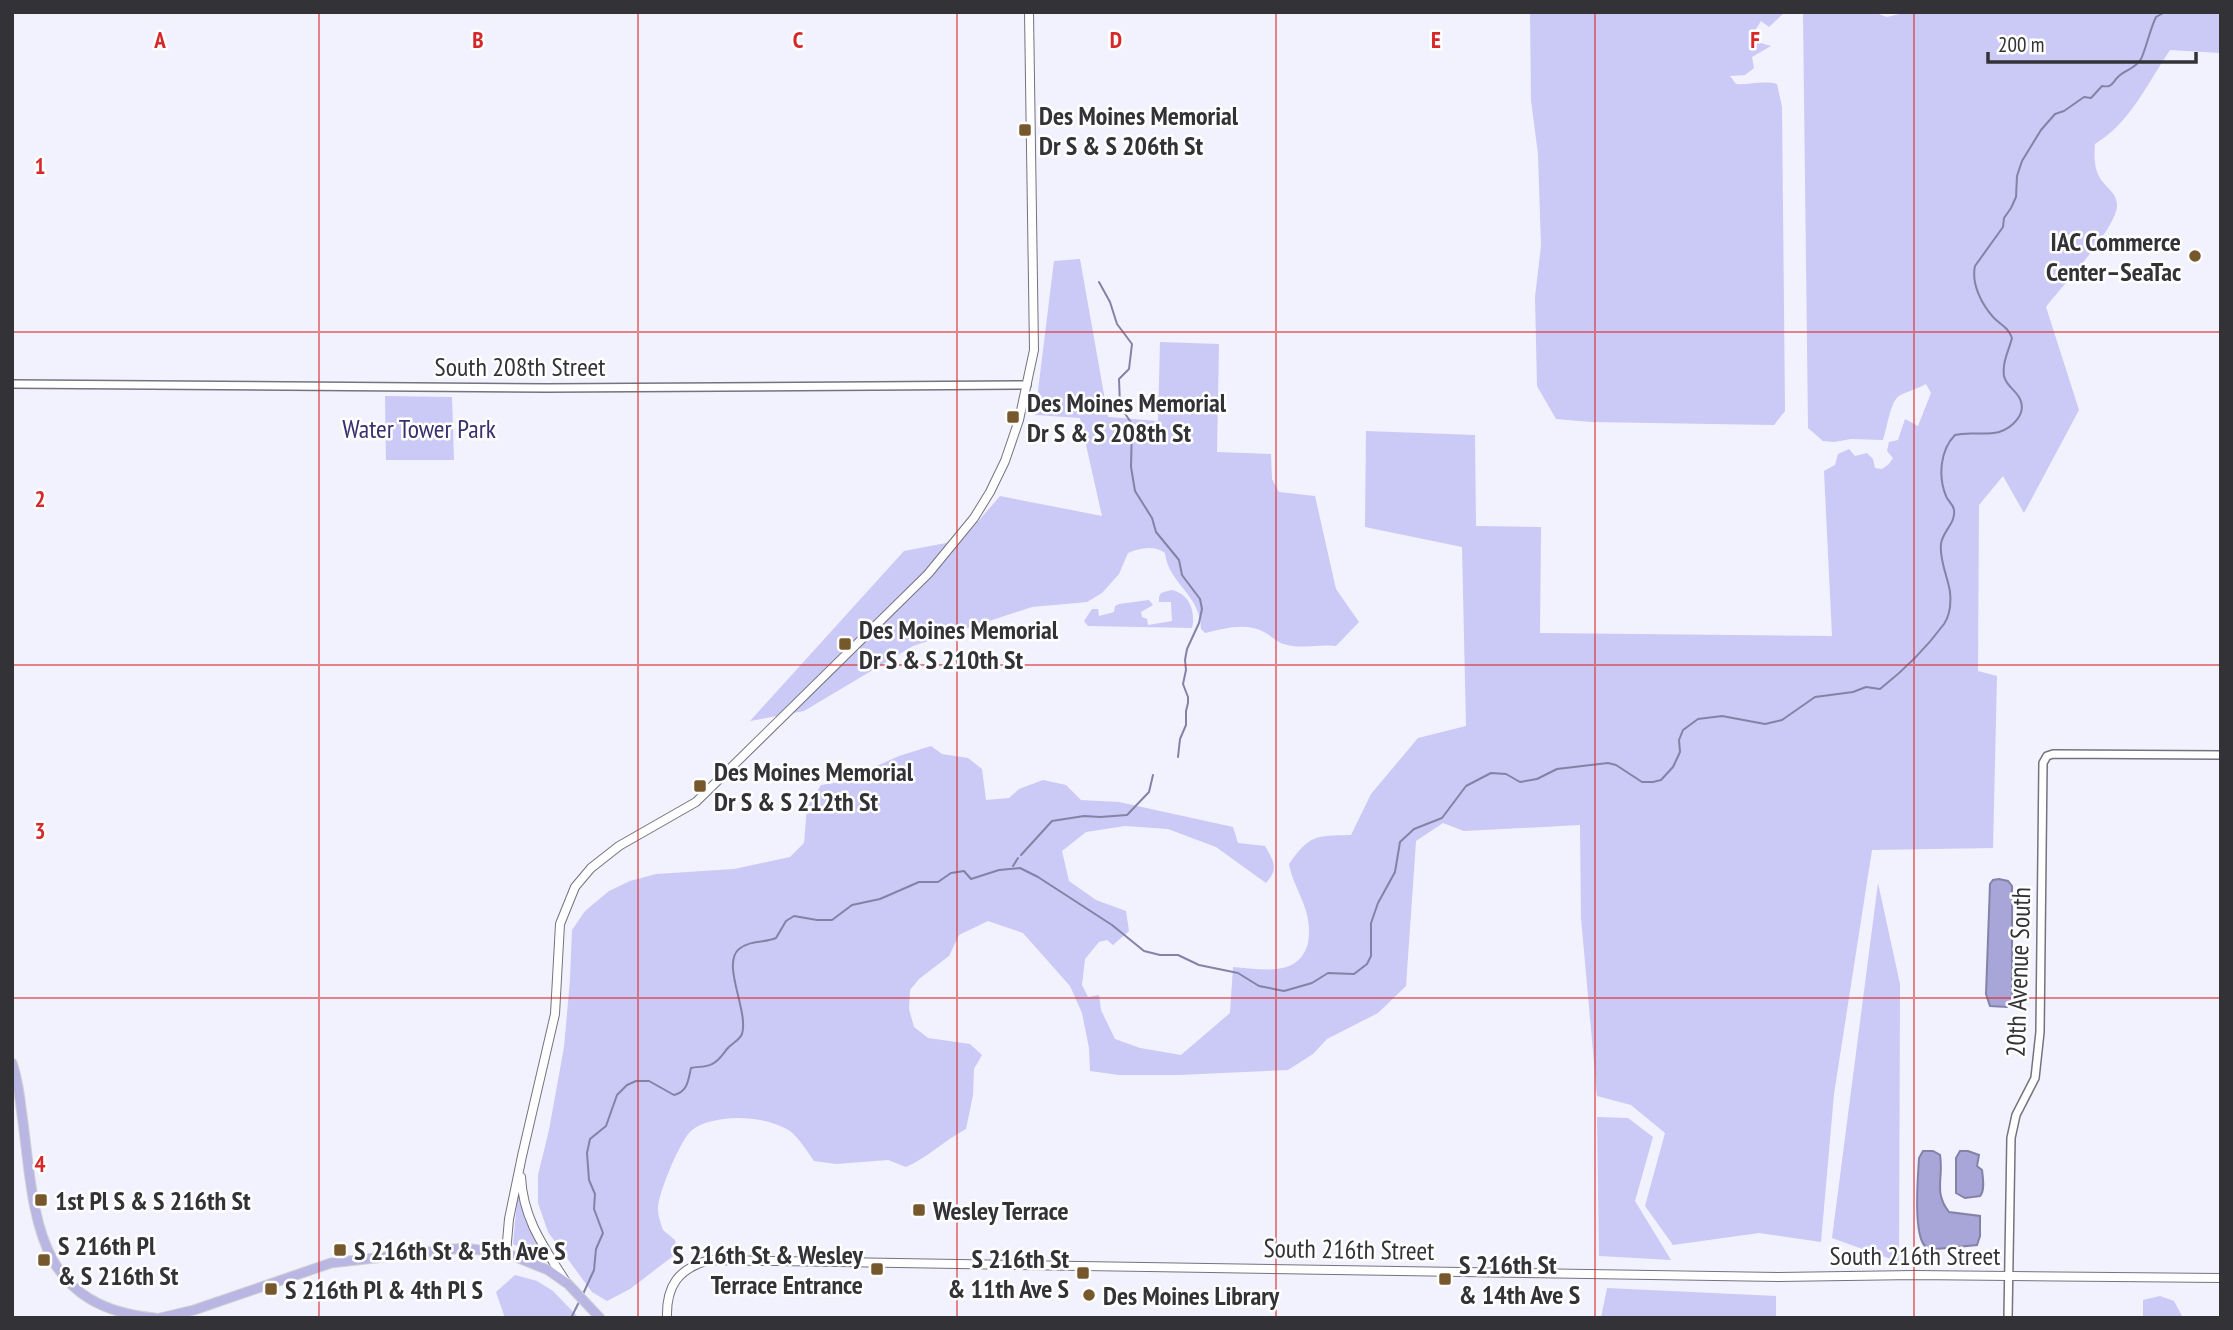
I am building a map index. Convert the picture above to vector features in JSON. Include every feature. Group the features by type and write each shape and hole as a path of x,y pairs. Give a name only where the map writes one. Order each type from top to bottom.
{"main road":[{"path":"506,1253 509,1219 555,1014 560,924 575,887 591,868 619,846 696,802 928,574 950,550 990,492 1005,461 1019,421 1034,350 1029,12"},
{"path":"12,1063 18,1086 36,1216 44,1247 69,1282 90,1299 123,1314 157,1318 194,1310 331,1263 471,1248 506,1253 548,1270 568,1284 600,1318"},
{"path":"522,1156 520,1177 525,1209 540,1242 568,1284"},
{"name":"South 216th Street","path":"667,1318 669,1292 677,1279 688,1269 703,1262 718,1260 1778,1277 2221,1278"}],"street":[{"name":"South 208th Street","path":"12,384 502,388 1027,384"},
{"name":"20th Avenue South","path":"2008,1318 2011,1138 2016,1115 2035,1079 2040,1032 2043,763 2047,756 2053,754 2221,755"}],"green space":[{"path":"1530,12 1785,12 1769,27 1761,21 1756,29 1756,38 1771,46 1752,57 1754,68 1745,75 1730,76 1736,84 1777,84 1782,107 1785,411 1774,425 1556,419 1537,386 1535,297 1541,246 1538,154 1531,100"},
{"path":"1803,12 1873,12 1887,17 1908,12 2221,12 2221,53 2170,50 2128,114 2095,144 2096,168 2099,177 2115,197 2115,214 2088,256 2046,307 2079,410 2024,513 2003,476 1979,505 1978,671 1997,676 1993,848 1872,850 1834,1094 1821,1242 1759,1233 1673,1245 1645,1206 1665,1133 1631,1105 1597,1096 1581,918 1580,825 1464,831 1443,823 1416,841 1406,986 1378,1013 1327,1039 1313,1054 1288,1070 1179,1075 1119,1075 1090,1071 1089,1048 1082,1013 1070,986 1023,933 988,921 959,935 949,956 919,979 910,990 909,1009 914,1027 928,1038 970,1044 982,1055 974,1069 973,1095 966,1129 906,1167 888,1160 836,1164 814,1161 790,1131 755,1119 727,1119 702,1125 687,1135 665,1180 659,1202 658,1214 663,1230 675,1240 677,1253 630,1289 607,1301 592,1292 548,1232 538,1203 538,1175 564,1047 572,930 585,911 609,891 630,881 656,874 734,869 790,857 804,843 807,807 821,785 841,782 899,756 931,746 942,754 968,758 982,769 986,800 1009,798 1019,789 1043,780 1066,785 1081,800 1119,802 1233,827 1238,843 1265,846 1274,865 1273,873 1266,883 1216,847 1168,829 1125,826 1086,832 1062,851 1069,881 1096,900 1126,911 1129,931 1113,945 1107,940 1099,942 1085,959 1082,985 1088,997 1099,995 1101,1010 1115,1039 1140,1048 1181,1055 1230,1013 1233,967 1267,970 1288,967 1296,962 1308,943 1309,931 1304,905 1289,864 1303,847 1315,839 1351,835 1371,794 1418,738 1466,726 1462,547 1365,527 1366,431 1475,435 1476,526 1541,527 1540,633 1832,636 1824,471 1835,465 1838,454 1849,449 1855,456 1867,453 1873,459 1875,468 1882,469 1889,464 1893,458 1887,451 1889,442 1898,440 1905,419 1918,426 1931,393 1926,384 1899,396 1891,410 1883,440 1823,441 1808,428"},
{"path":"1080,259 1108,417 1158,421 1160,342 1219,344 1217,452 1271,454 1272,479 1279,492 1315,496 1336,589 1359,622 1336,646 1287,645 1250,627 1234,627 1205,633 1201,629 1196,607 1172,573 1165,553 1152,548 1142,549 1128,553 1119,574 1102,593 1087,602 1032,607 913,646 804,711 750,721 904,551 962,540 1000,496 1102,516 1080,418 1035,415 1054,261"},
{"name":"Water Tower Park","path":"385,396 452,397 454,460 386,460"},
{"path":"1171,590 1182,595 1190,604 1192,628 1088,626 1084,621 1092,609 1098,609 1099,616 1114,612 1115,606 1119,604 1149,600 1153,605 1141,612 1148,625 1172,621 1171,602 1159,602 1161,593"},
{"path":"1878,883 1900,984 1899,1262 1832,1238"},
{"path":"1597,1117 1628,1118 1653,1137 1635,1201 1671,1260 1599,1256"},
{"path":"518,1190 530,1229 550,1264 513,1244"},
{"path":"515,1275 537,1281 553,1291 579,1318 505,1318 496,1292"},
{"path":"1607,1288 1776,1296 1776,1318 1601,1318"},
{"path":"2160,1296 2174,1301 2183,1318 2143,1318 2143,1300"}],"shaded area":[{"path":"1999,879 2008,881 2012,886 2012,1001 2007,1007 1990,1006 1986,994 1990,884"},
{"path":"1923,1151 1933,1151 1940,1155 1941,1198 1949,1212 1980,1216 1977,1245 1930,1249 1921,1240 1917,1191 1919,1158"},
{"path":"1960,1151 1979,1155 1977,1166 1982,1170 1983,1184 1980,1196 1965,1198 1956,1193 1956,1158"}],"waterway":[{"path":"583,1294 594,1270 596,1249 603,1233 594,1209 595,1194 589,1180 587,1153 590,1139 606,1126 617,1095 627,1085 636,1081 649,1081 674,1095 679,1093 687,1085 691,1068 714,1063 739,1038 743,1024 734,976 734,956 748,944 776,938 786,921 794,916 832,920 852,905 880,899 919,882 938,882 951,873 964,871 971,879 999,870 1020,868 1112,925 1144,951 1160,955 1178,955 1199,965 1238,973 1259,986 1284,991 1312,983 1328,973 1354,974 1367,964 1371,956 1371,923 1378,903 1395,872 1400,842 1414,829 1442,818 1466,786 1491,773 1506,774 1520,782 1537,779 1557,769 1608,763 1616,765 1642,782 1653,782 1661,780 1673,767 1680,752 1679,740 1683,730 1698,719 1722,716 1765,724 1782,720 1815,697 1853,692 1866,687 1880,689 1922,650 1944,624 1949,613 1950,592 1941,550 1942,540 1954,515 1942,481 1946,448 1955,435 1999,432 2013,424 2020,415 2020,399 2004,376 2005,361 2012,338 1985,307 1976,287 1975,266 2003,227 2004,218 2016,197 2017,176 2022,161 2041,130 2055,114 2084,97 2091,98 2102,86 2110,85 2136,65 2143,55 2156,17 2165,12"},
{"path":"1099,282 1110,302 1117,324 1132,344 1129,369 1119,379 1120,406 1132,424 1131,467 1135,491 1152,518 1156,532 1179,560 1182,575 1200,599 1202,609 1185,660 1183,684 1188,703 1178,757"},
{"path":"1021,855 1052,821 1084,816 1127,815 1149,792 1153,775"},
{"path":"1013,866 1018,858"},
{"path":"571,1318 579,1302"}],"place":[{"name":"Des Moines Memorial Dr S & S 206th St","path":"1025,130"},
{"name":"IAC Commerce Center–SeaTac","path":"2195,256"},
{"name":"Des Moines Memorial Dr S & S 208th St","path":"1013,417"},
{"name":"Des Moines Memorial Dr S & S 210th St","path":"845,644"},
{"name":"Des Moines Memorial Dr S & S 212th St","path":"700,786"},
{"name":"1st Pl S & S 216th St","path":"41,1200"},
{"name":"Wesley Terrace","path":"919,1210"},
{"name":"S 216th St & 5th Ave S","path":"340,1250"},
{"name":"S 216th Pl & S 216th St","path":"44,1260"},
{"name":"S 216th St & Wesley Terrace Entrance","path":"877,1269"},
{"name":"S 216th St & 11th Ave S","path":"1083,1273"},
{"name":"S 216th St & 14th Ave S","path":"1445,1279"},
{"name":"S 216th Pl & 4th Pl S","path":"271,1289"},
{"name":"Des Moines Library","path":"1089,1295"}]}
